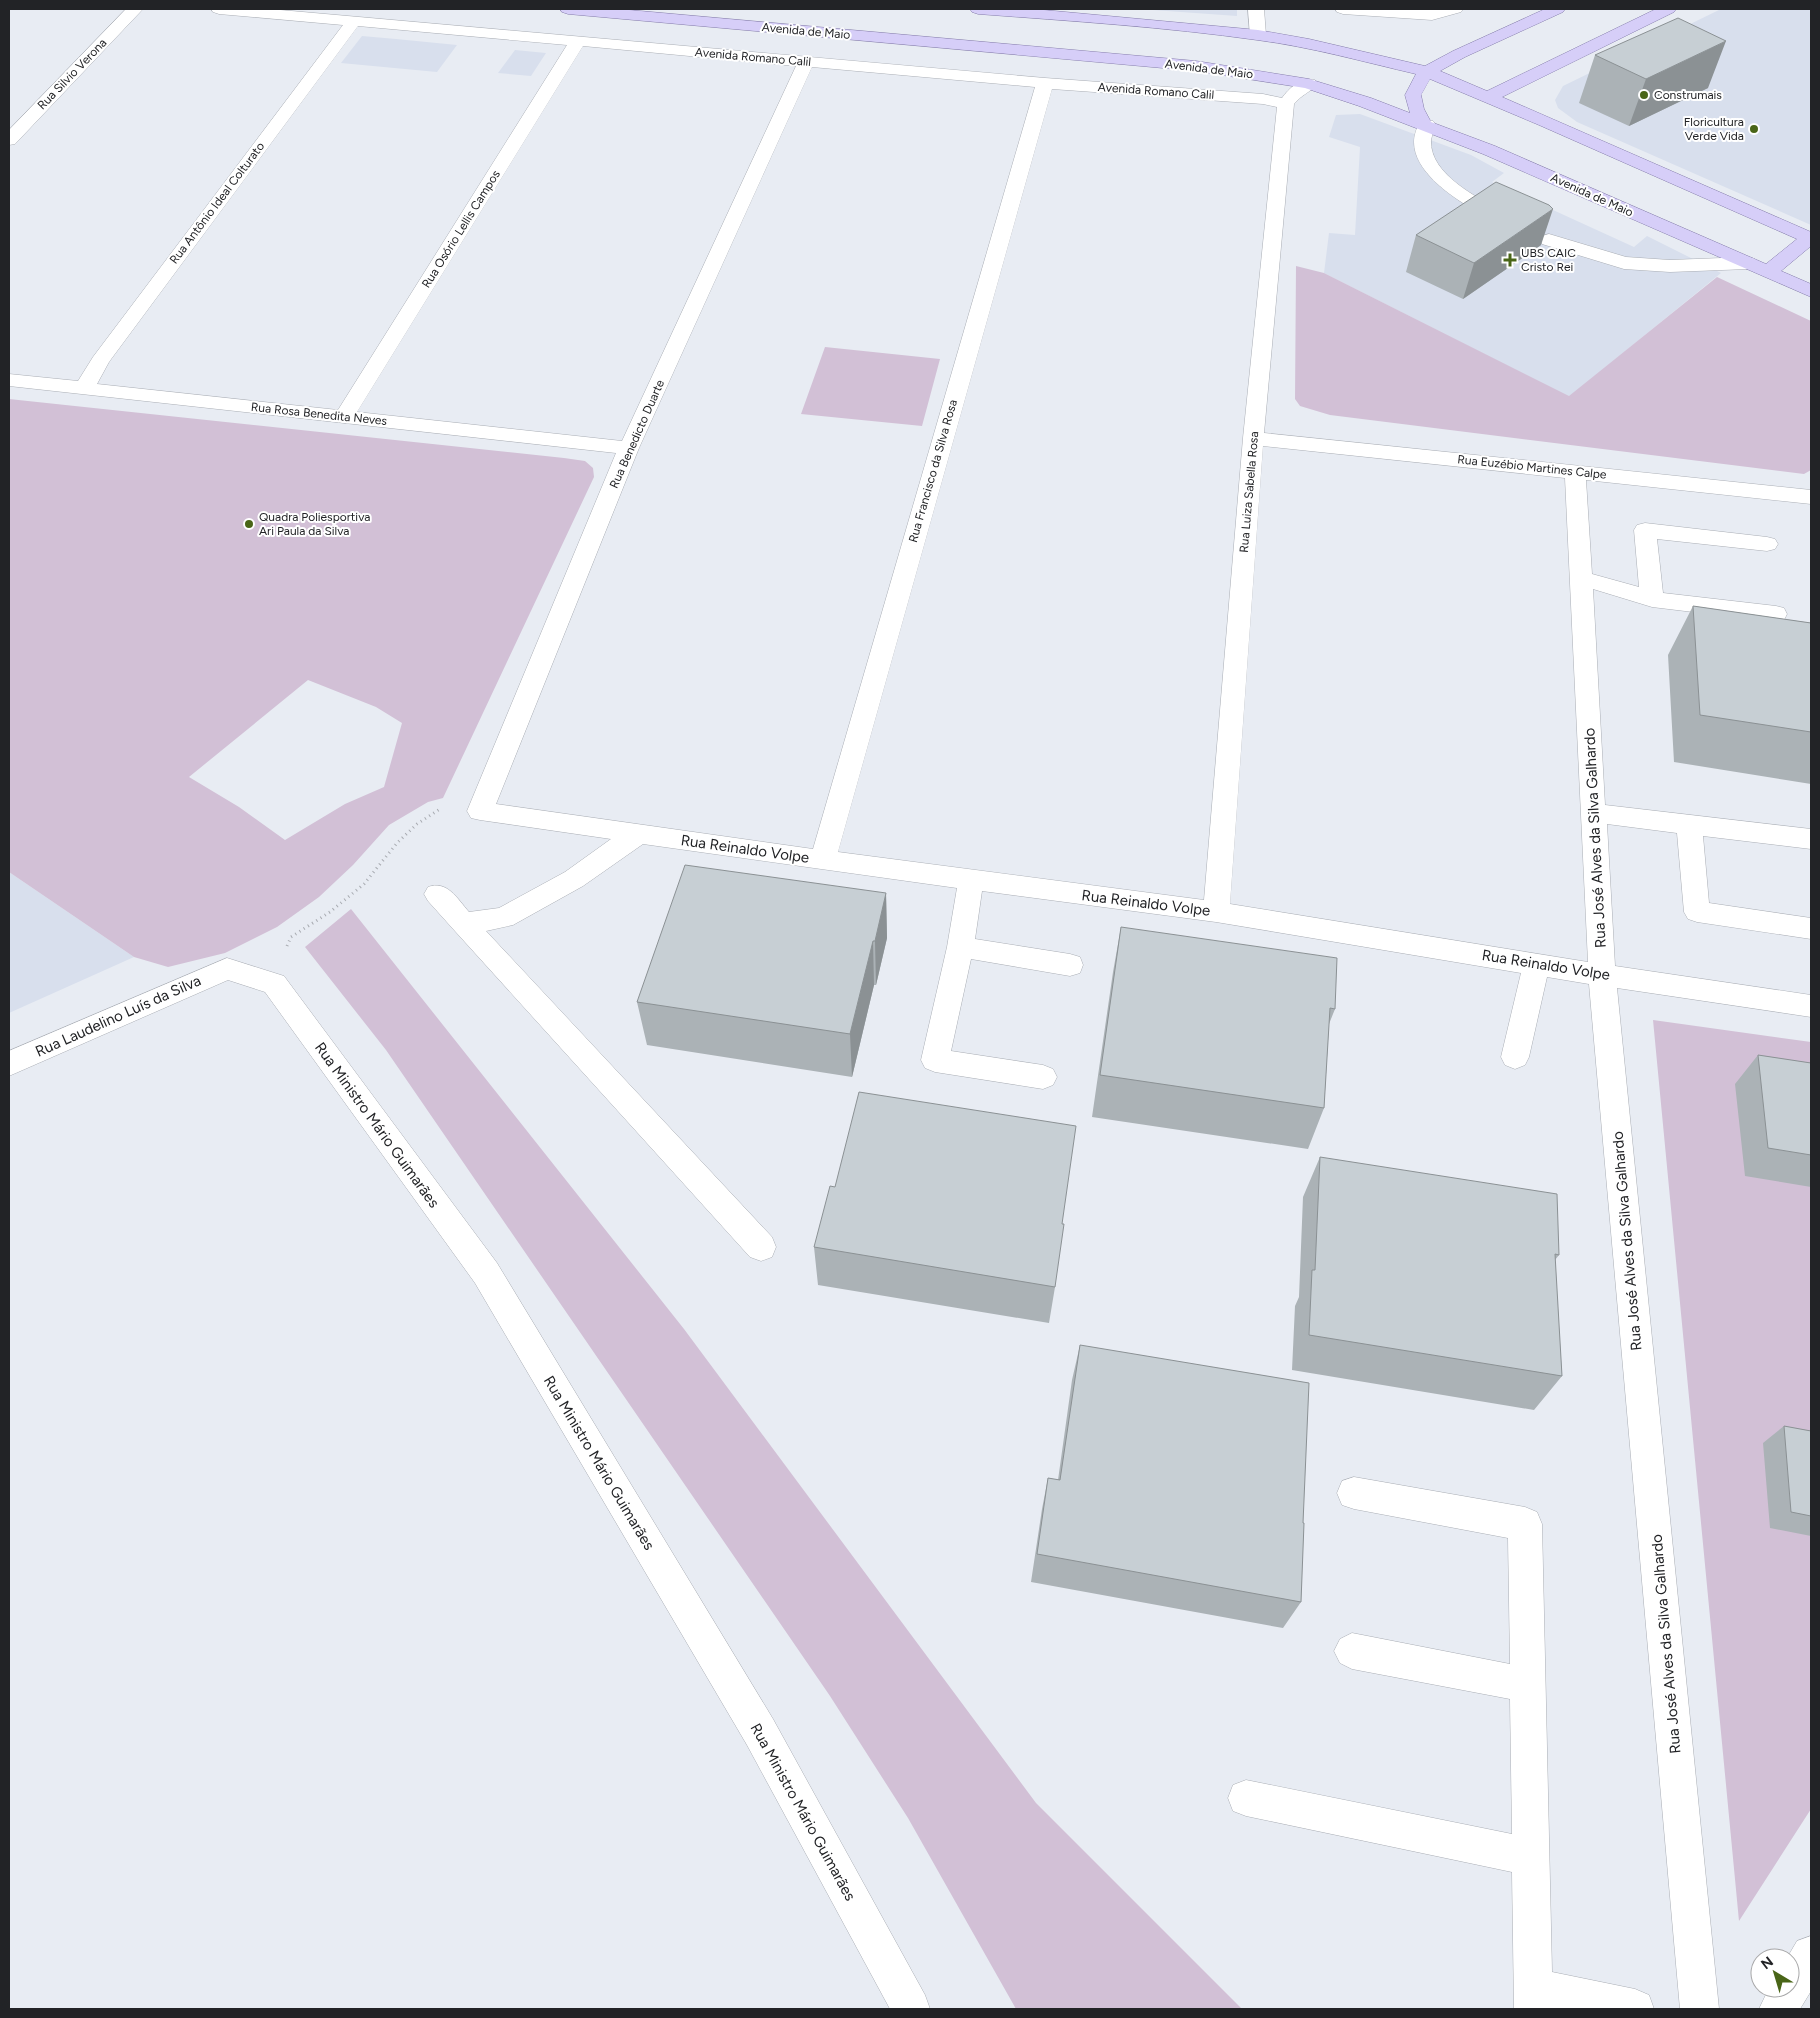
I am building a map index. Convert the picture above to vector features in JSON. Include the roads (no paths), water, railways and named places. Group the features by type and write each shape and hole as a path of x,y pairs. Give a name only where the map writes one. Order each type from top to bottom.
{"main road":[{"name":"Avenida de Maio","path":"568,9 1196,66 1309,84 1340,93 1426,124 1811,291"},
{"path":"978,9 1137,22 1258,35 1308,44 1427,72 1810,238 1768,272"},
{"path":"1426,124 1416,109 1413,96 1419,82 1427,72 1458,54 1556,9"},
{"path":"1488,97 1668,9"},
{"path":"1058,54 1067,17"}],"street":[{"name":"Rua Silvio Verona","path":"9,140 135,9"},
{"name":"Avenida Romano Calil","path":"219,9 1045,83 1263,100 1286,104"},
{"path":"1256,9 1258,35"},
{"path":"1343,9 1432,15 1455,9"},
{"name":"Rua Antônio Ideal Colturato","path":"84,388 100,361 354,21"},
{"name":"Rua Osório Lellis Campos","path":"344,417 578,41"},
{"name":"Rua Benedicto Duarte","path":"482,805 629,448 806,62"},
{"name":"Rua Francisco da Silva Rosa","path":"823,860 1045,83"},
{"path":"1286,104 1294,93 1309,84"},
{"name":"Rua Luiza Sabella Rosa","path":"1216,912 1253,438 1286,104"},
{"path":"1426,124 1423,133 1423,146 1428,163 1441,178 1465,197 1496,215"},
{"path":"1549,240 1624,263 1670,266 1748,263"},
{"name":"Rua Rosa Benedita Neves","path":"9,380 629,448"},
{"name":"Rua Euzébio Martines Calpe","path":"1253,438 1811,497"},
{"name":"Rua José Alves da Silva Galhardo","path":"1575,472 1602,975 1700,2009"},
{"path":"1652,600 1645,530 1767,544"},
{"path":"1581,579 1611,585 1652,600 1776,614"},
{"name":"Rua Reinaldo Volpe","path":"482,805 638,834 1216,912 1602,975 1811,1006"},
{"path":"1594,813 1811,839"},
{"path":"1689,824 1697,912 1811,928"},
{"path":"463,923 504,918 574,879 638,834"},
{"path":"971,880 960,947 934,1060 1043,1077"},
{"path":"437,894 762,1247"},
{"path":"960,947 1070,966"},
{"path":"1515,1057 1537,964"},
{"name":"Rua Laudelino Luís da Silva","path":"9,1064 227,969 274,984"},
{"name":"Rua Ministro Mário Guimarães","path":"274,984 486,1273 760,1732 911,2009"},
{"path":"1354,1492 1525,1524 1533,1998 1635,2009"},
{"path":"1352,1651 1528,1685"},
{"path":"1246,1798 1531,1857"},
{"path":"1778,2009 1811,1955"}],"place":[{"name":"Construmais","path":"1644,95"},
{"name":"Floricultura Verde Vida","path":"1754,129"},
{"name":"UBS CAIC Cristo Rei","path":"1510,260"},
{"name":"Quadra Poliesportiva Ari Paula da Silva","path":"249,524"}]}
